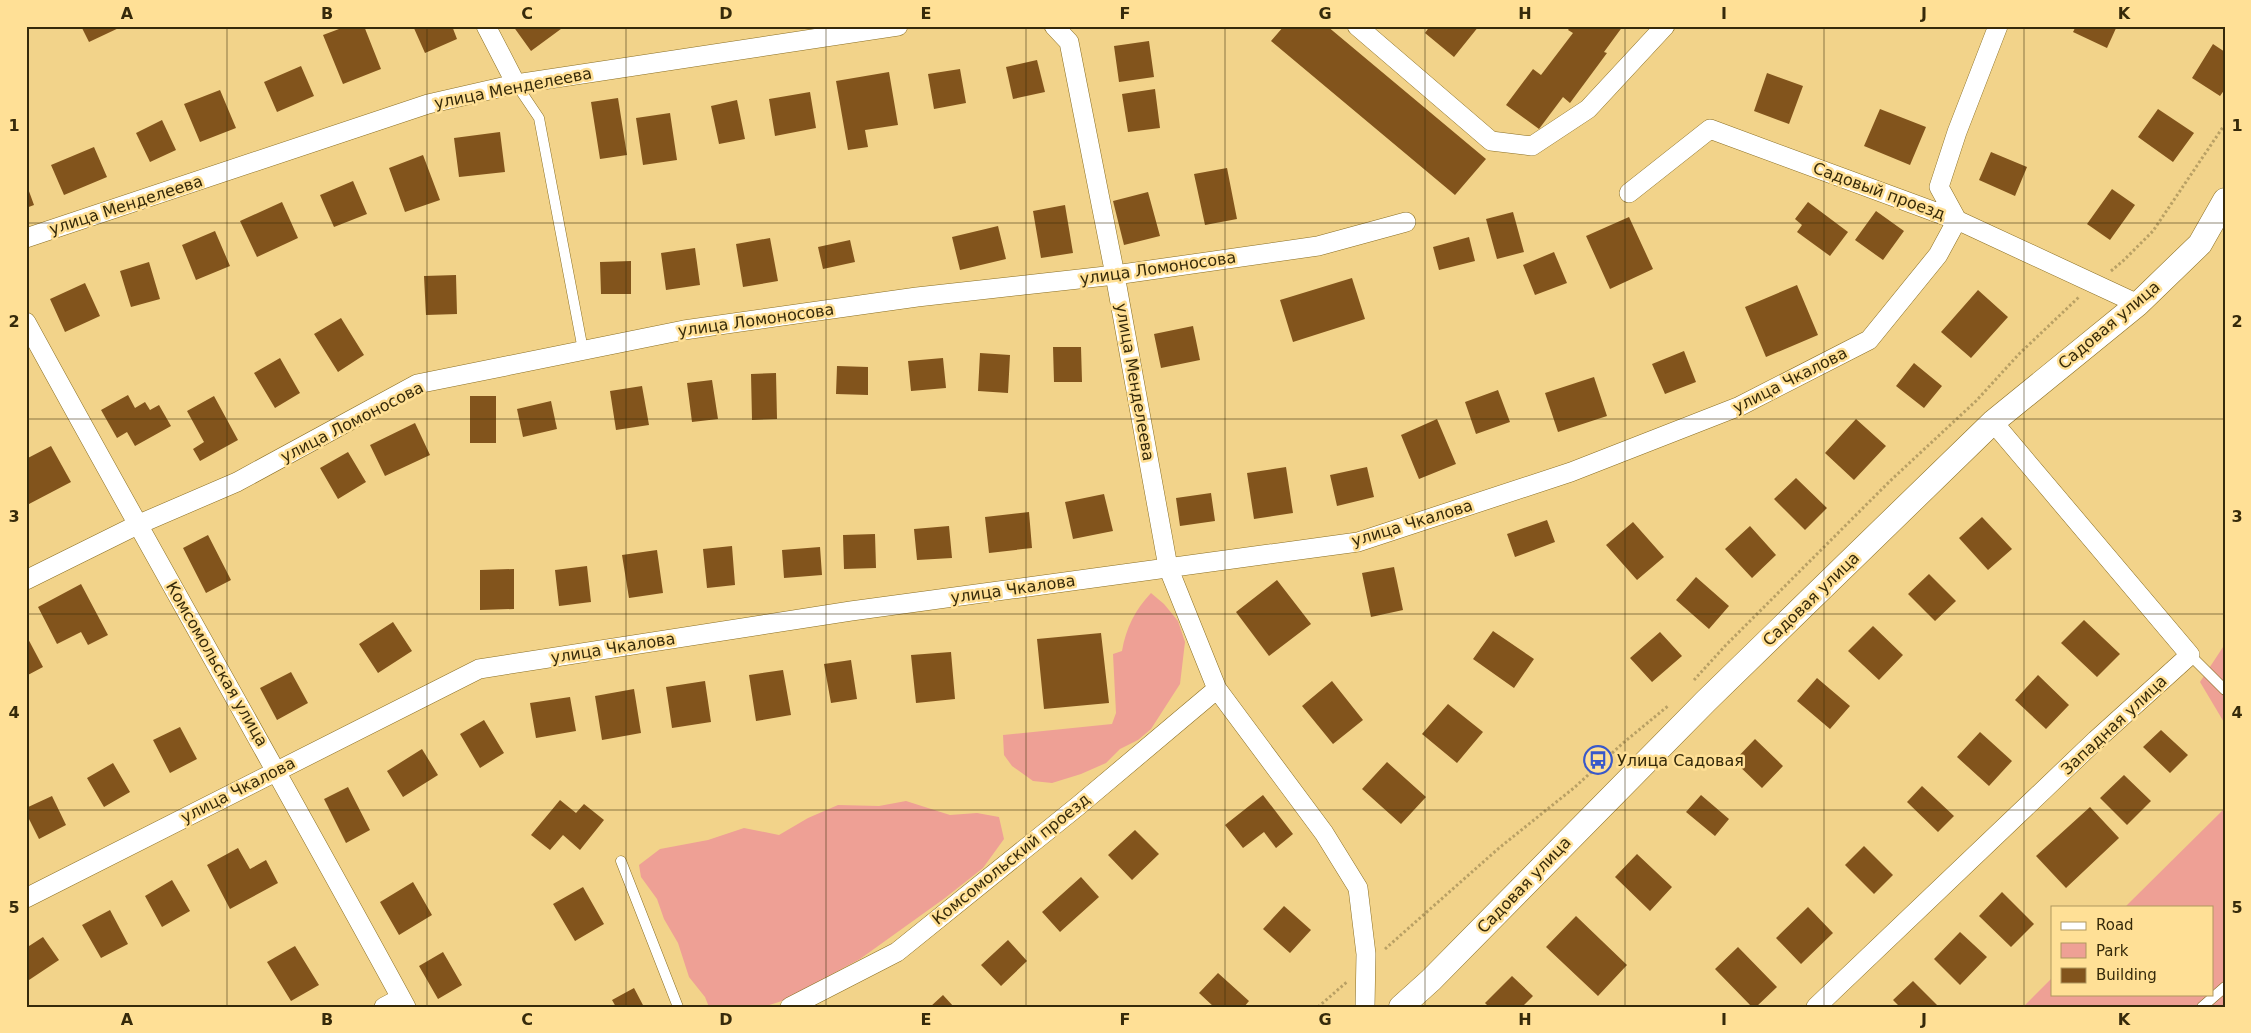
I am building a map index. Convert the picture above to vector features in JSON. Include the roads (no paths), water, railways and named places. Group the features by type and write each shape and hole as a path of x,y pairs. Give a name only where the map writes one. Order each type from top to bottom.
{"street":[{"path":"486,26 516,84"},
{"name":"улица Менделеева","path":"26,238 428,104 516,84 898,26"},
{"name":"улица Менделеева","path":"1054,26 1069,42 1115,275 1168,567 1216,689 1324,833 1358,888 1366,965 1365,1007"},
{"path":"1363,28 1491,141 1532,146 1588,109 1665,26"},
{"path":"1957,220 1938,187 1998,26"},
{"name":"Садовый проезд","path":"1629,193 1710,129 1957,220 2138,304"},
{"name":"Садовая улица","path":"1402,1007 1438,973 1706,701 1993,422 2138,304 2200,244 2225,200"},
{"name":"улица Чкалова","path":"26,898 480,669 850,611 1358,542 1571,472 1740,406 1869,340 1938,255 1957,220"},
{"name":"улица Ломоносова","path":"26,580 137,525 237,482 417,384 684,330 917,297 1115,275 1318,246 1406,222"},
{"name":"Комсомольская улица","path":"26,322 137,525 277,770 403,1002"},
{"path":"1993,422 2190,655"},
{"name":"Западная улица","path":"1816,1007 2096,740 2190,655"},
{"name":"Комсомольский проезд","path":"790,1007 897,952 1078,806 1216,689"},
{"path":"384,1007 403,1002"}],"lane":[{"path":"516,84 539,118 583,350"},
{"path":"2190,655 2225,690"},
{"path":"621,861 678,1007"},
{"path":"2202,1007 2225,987"}],"place":[{"name":"Улица Садовая","path":"1598,760"}]}
